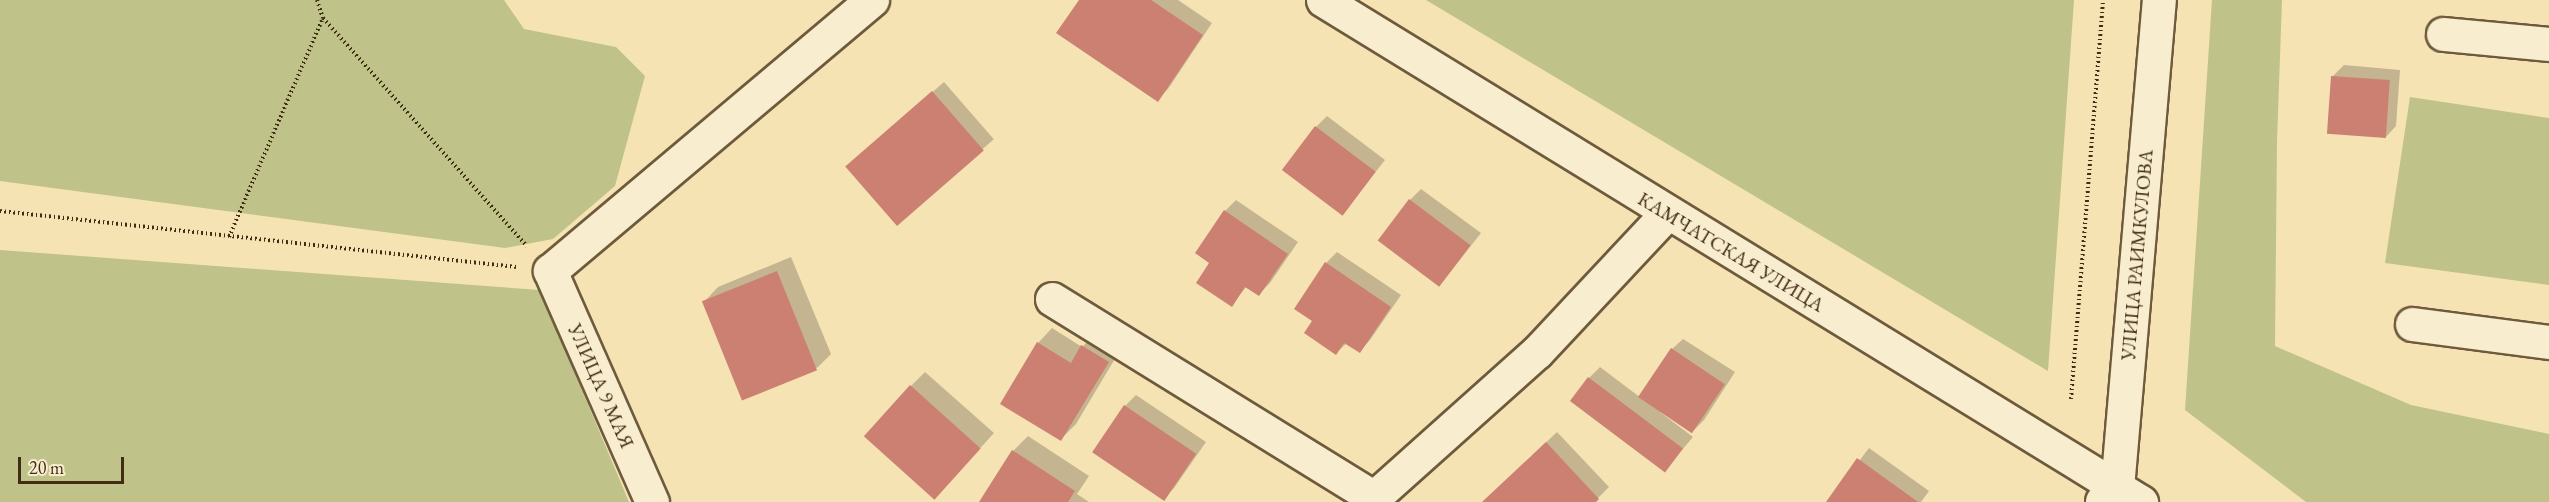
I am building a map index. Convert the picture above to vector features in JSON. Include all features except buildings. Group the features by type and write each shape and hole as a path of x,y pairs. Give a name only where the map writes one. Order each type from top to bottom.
{"street":[{"path":"549,271 872,0"},
{"name":"КАМЧАТСКАЯ УЛИЦА","path":"1323,0 2119,497"},
{"name":"УЛИЦА РАИМКУЛОВА","path":"2119,497 2159,0"},
{"path":"2443,34 2549,44"},
{"path":"1052,299 1371,500 1537,352 1667,213"},
{"name":"УЛИЦА 9 МАЯ","path":"549,271 652,502"},
{"path":"2412,324 2549,342"}],"path":[{"path":"317,0 323,18 549,271"},
{"path":"2071,399 2103,0"},
{"path":"229,237 323,18"},
{"path":"0,211 549,271"}],"green space":[{"path":"0,0 504,0 524,29 616,47 645,76 615,186 553,239 505,248 0,181"},
{"path":"1426,0 2074,0 2048,371"},
{"path":"2212,0 2282,0 2277,141 2275,346 2411,405 2549,434 2549,502 2306,502 2185,410"},
{"path":"2410,97 2549,118 2549,285 2385,263"},
{"path":"0,250 540,290 629,502 0,502"}]}
